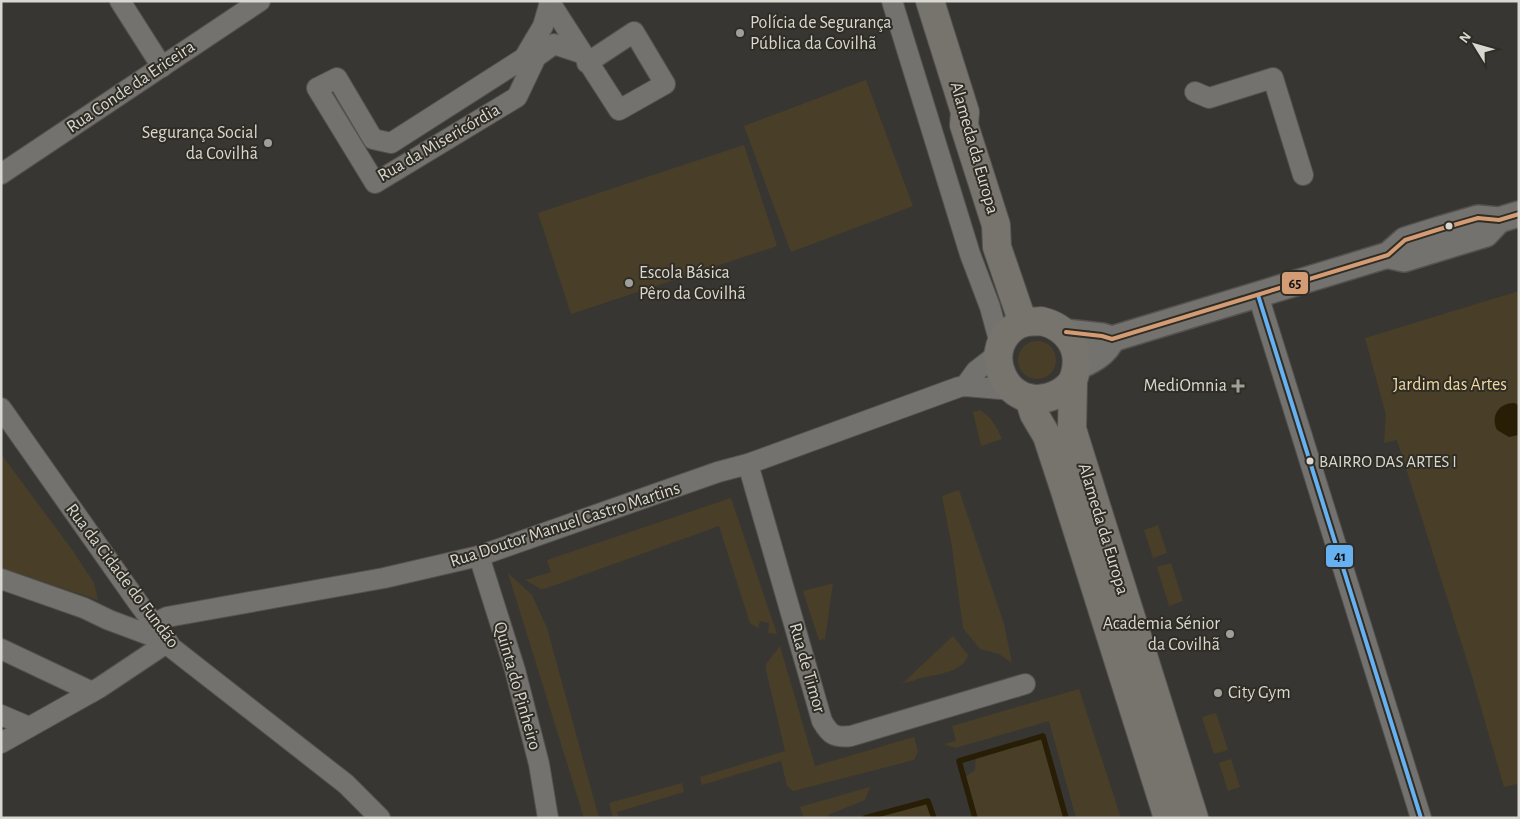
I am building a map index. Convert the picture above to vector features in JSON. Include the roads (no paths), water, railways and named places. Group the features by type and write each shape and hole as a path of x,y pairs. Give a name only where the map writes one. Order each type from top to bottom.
{"main road":[{"name":"Alameda da Europa","path":"930,1 965,112 964,125 996,225 997,247 1023,323"},
{"path":"1041,322 1066,332 1076,351 1075,374 1059,393 1049,398 1020,394 1003,378 999,349 1023,323 1041,322"},
{"name":"Alameda da Europa","path":"1075,374 1072,429 1194,818"},
{"name":"Alameda da Europa","path":"1020,394 1047,436 1168,818"}],"street":[{"path":"120,1 162,67"},
{"name":"Rua Conde da Ericeira","path":"1,174 260,1"},
{"path":"892,1 970,254 990,308 999,349"},
{"name":"Rua da Misericórdia","path":"550,2 584,58 554,44 536,57 517,97 375,184 317,88 337,78 373,139 391,142 524,58 543,26 550,2"},
{"path":"1195,92 1209,98 1273,78 1303,175"},
{"path":"1066,332 1112,339 1388,255 1405,240 1440,228 1478,218 1509,217"},
{"path":"1258,295 1421,818"},
{"path":"1075,374 1108,348 1112,339"},
{"name":"Rua Doutor Manuel Castro Martins","path":"965,386 976,371 999,349"},
{"name":"Rua Doutor Manuel Castro Martins","path":"154,624 167,617 384,578 479,556 718,472 748,464 965,386 1020,394"},
{"name":"Rua da Cidade do Fundão","path":"1,408 168,642 346,784 380,818"},
{"name":"Rua de Timor","path":"748,464 822,721 832,736 839,738 850,736 1025,684"},
{"name":"Quinta do Pinheiro","path":"479,556 518,679 539,764 548,818"},
{"path":"1,579 84,608 109,620 168,642"},
{"path":"1,742 92,692 168,642"},
{"path":"1,649 92,692"},
{"path":"1,715 29,727"}],"waterway":[{"path":"975,818 959,761 1043,736 1066,818"},
{"path":"865,818 928,801 934,818"}],"place":[{"name":"Polícia de Segurança Pública da Covilhã","path":"740,33"},
{"name":"Segurança Social da Covilhã","path":"268,143"},
{"name":"Escola Básica Pêro da Covilhã","path":"629,283"},
{"name":"MediOmnia","path":"1238,386"},
{"name":"BAIRRO DAS ARTES I","path":"1310,461"},
{"name":"Academia Sénior da Covilhã","path":"1230,634"},
{"name":"City Gym","path":"1218,693"}],"park label":[{"name":"Jardim das Artes","path":"1450,385"}]}
